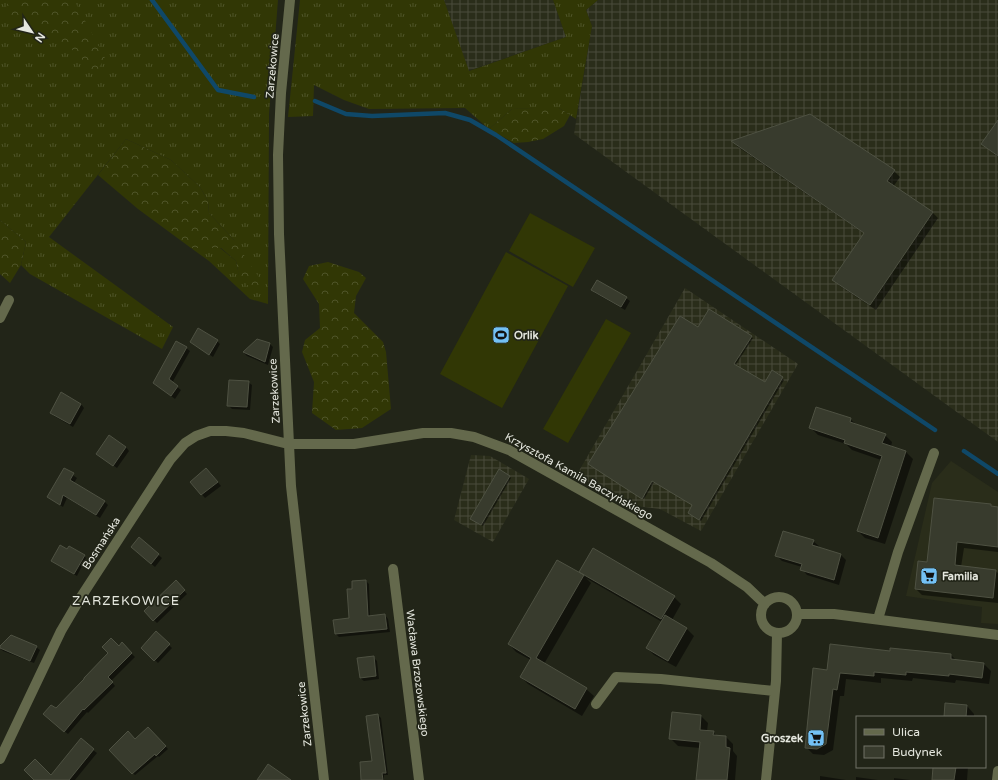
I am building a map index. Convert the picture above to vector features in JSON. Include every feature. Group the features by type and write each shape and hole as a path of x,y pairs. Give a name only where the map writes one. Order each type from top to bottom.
{"street":[{"name":"Zarzekowice","path":"290,0 281,93 278,155 279,234 288,444 291,486 324,780"},
{"path":"0,318 9,300"},
{"name":"Bosmańska","path":"0,759 61,631 81,596 170,460 185,443 196,436 210,431 226,431 288,444"},
{"name":"Krzysztofa Kamila Baczyńskiego","path":"288,444 354,444 424,433 450,433 474,437 494,443 711,562 765,604"},
{"path":"878,619 898,552 934,453"},
{"name":"Wacława Brzozowskiego","path":"393,569 419,780"},
{"path":"776,597 784,597 794,604 798,614 794,626 788,632 777,633 768,630 761,618 762,610 765,604 776,597"},
{"path":"798,614 834,614 998,635"},
{"path":"766,780 774,691 777,633"},
{"path":"596,704 616,677 661,679 774,691"},
{"path":"997,780 998,771"}],"shaded area":[{"path":"444,0 553,0 566,37 468,71"},
{"path":"598,0 998,0 998,442 574,134 592,26 586,10"},
{"path":"685,288 798,364 701,531 660,509 636,506 576,476"},
{"path":"471,455 490,456 529,479 493,542 454,520"},
{"path":"951,461 998,492 998,624 981,623 982,607 906,596 932,483"}],"green space":[{"path":"0,0 278,0 269,114 268,304 250,299 209,261 191,248 220,248 236,261 239,275 234,240 209,213 208,201 200,187 171,160 126,139 49,237 173,327 162,349 30,274 21,265 26,242 0,220"},
{"path":"9,0 74,0 105,58 98,69 89,69 79,55 50,33 2,17"},
{"path":"300,0 444,0 469,71 566,37 553,0 598,0 586,10 592,26 576,119 559,108 512,109 489,129 465,108 369,109 344,100 314,85 313,116 288,117"},
{"path":"559,108 570,115 564,126 543,139 528,142 514,143 489,129 512,109"},
{"path":"126,139 171,160 200,187 208,201 209,213 234,240 260,279 259,289 247,285 239,275 236,261 221,248 191,248 138,209 98,175"},
{"path":"530,213 595,248 573,287 509,251"},
{"path":"0,220 26,242 21,265 10,283 0,274"},
{"name":"Orlik","path":"506,252 568,286 502,408 440,374"},
{"path":"328,262 359,272 366,278 356,296 354,313 383,342 386,352 391,409 362,428 336,430 312,413 314,382 302,352 305,340 320,328 319,304 303,279 309,266"},
{"path":"606,319 631,333 568,443 543,429"}],"building":[{"path":"810,114 895,170 887,181 933,212 870,305 832,280 864,233 731,141"},
{"path":"998,120 998,156 981,144"},
{"path":"597,280 627,297 621,307 591,290"},
{"path":"709,309 752,336 734,364 765,382 772,370 783,377 699,520 688,513 692,505 652,481 642,499 588,464 680,316 698,327"},
{"path":"198,328 218,340 209,355 190,342"},
{"path":"257,339 270,343 265,362 243,352"},
{"path":"176,341 187,347 169,379 178,386 171,396 153,383"},
{"path":"229,380 249,381 247,407 227,406"},
{"path":"61,392 81,404 70,424 50,413"},
{"path":"816,407 851,418 850,422 886,434 882,443 906,451 878,538 857,531 882,456 844,443 845,440 809,428"},
{"path":"109,435 126,447 113,466 96,454"},
{"path":"64,468 74,473 70,480 105,501 96,515 63,495 60,505 47,497"},
{"path":"206,468 218,482 201,495 190,482"},
{"path":"499,469 510,476 481,525 470,519"},
{"path":"934,498 991,504 991,506 998,507 998,547 957,542 955,565 996,570 993,598 915,589 918,561 927,562"},
{"path":"783,531 814,540 812,545 841,554 834,580 800,570 802,564 775,556"},
{"path":"139,537 159,554 151,564 131,547"},
{"path":"60,545 67,549 69,546 85,555 74,574 51,561"},
{"path":"593,548 675,596 661,619 579,572"},
{"path":"557,560 584,575 536,658 587,688 575,709 520,677 531,658 508,644"},
{"path":"176,580 185,590 153,621 144,611"},
{"path":"366,580 368,616 385,614 387,629 335,634 333,620 349,618 347,589 352,589 352,581"},
{"path":"665,615 687,628 668,661 646,648"},
{"path":"156,631 170,644 154,661 141,648"},
{"path":"11,635 37,646 30,661 0,648 0,646"},
{"path":"111,638 119,646 122,642 132,653 108,677 113,682 84,710 83,709 64,732 43,714 51,705 56,708 108,653 102,647"},
{"path":"830,644 890,651 890,648 951,654 951,659 984,663 982,678 949,674 949,676 906,672 906,675 874,672 874,676 840,673 837,690 833,689 826,744 817,749 805,748 813,668 827,670"},
{"path":"374,656 376,676 360,678 357,658"},
{"path":"945,703 967,705 966,716 944,716"},
{"path":"672,712 701,715 700,730 714,731 713,735 726,736 726,747 730,748 727,780 696,780 700,742 669,739"},
{"path":"378,714 386,773 382,773 383,780 361,780 360,762 372,761 366,716"},
{"path":"148,727 166,746 156,756 155,754 132,774 109,750 128,731 135,739"},
{"path":"81,738 94,749 69,780 34,780 24,770 35,759 51,775"},
{"path":"268,764 291,780 257,780"},
{"path":"933,768 956,768 954,780 932,780"}],"waterway":[{"path":"152,0 218,90 254,97"},
{"path":"315,101 346,114 372,116 445,113 470,120 496,135 935,430"},
{"path":"964,451 998,474"}],"place":[{"name":"Orlik","path":"501,335"},
{"name":"Familia","path":"929,576"},
{"name":"Groszek","path":"816,738"}],"district":[{"name":"ZARZEKOWICE","path":"126,600"}]}
